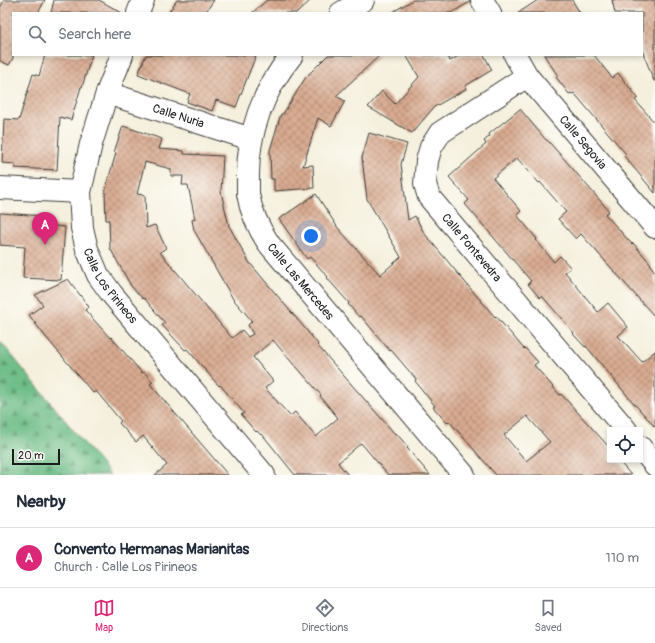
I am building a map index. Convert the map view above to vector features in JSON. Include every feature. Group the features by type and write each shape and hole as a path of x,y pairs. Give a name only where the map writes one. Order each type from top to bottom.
{"street":[{"path":"343,12 363,0"},
{"path":"482,0 489,12"},
{"name":"Calle Los Pirineos","path":"122,56 107,93 91,144 80,192 82,228 87,249 98,275 111,293 264,475"},
{"name":"Calle Las Mercedes","path":"291,56 271,84 260,110 251,139 248,163 248,194 254,216 262,234 269,244 464,475"},
{"name":"Calle Segovia","path":"516,56 527,76 655,227"},
{"name":"Calle Pontevedra","path":"527,76 440,133 431,147 427,160 425,184 429,197 623,427"},
{"name":"Calle Nuria","path":"107,93 251,139"},
{"path":"0,188 80,192"},
{"path":"643,451 655,465"}],"green space":[{"path":"0,341 110,475 0,475"}],"building":[{"path":"4,0 45,0 39,12 12,12 13,58 9,65 0,61 0,8"},
{"path":"54,0 99,0 120,12 51,12"},
{"path":"177,0 214,0 206,12 169,12"},
{"path":"267,0 311,0 298,12 253,12"},
{"path":"413,0 470,0 470,2 453,12 393,12"},
{"path":"538,0 572,0 579,12 520,12"},
{"path":"612,0 655,0 655,81 643,53 643,12 615,12"},
{"path":"45,56 92,56 71,120 60,117 57,170 15,168 15,164 2,163 4,119 19,120 33,74 39,76"},
{"path":"146,56 256,56 236,107 216,100 212,111 187,102 190,94 138,74"},
{"path":"327,56 379,56 336,96 345,101 331,126 318,118 303,166 313,165 314,188 274,191 274,179 271,179 270,150 281,114 283,114 306,77"},
{"path":"407,56 448,56 450,61 458,56 485,56 492,70 465,86 466,89 434,107 412,133 368,107 382,91 395,104 419,77"},
{"path":"545,56 595,56 612,78 618,73 638,98 635,100 655,123 655,193 624,156 626,154 574,93 569,94 556,77 558,76"},
{"path":"520,109 609,211 605,214 629,241 632,244 633,243 651,264 650,265 655,272 655,317 581,234 576,239 558,219 566,212 517,158 493,178 521,211 517,215 554,262 560,256 571,268 565,272 598,312 608,303 628,327 618,336 642,362 655,351 655,427 586,346 585,347 573,334 574,333 542,296 540,298 528,284 531,281 465,204 469,200 449,177 486,144 484,141 490,136 489,134"},
{"path":"123,126 162,139 159,149 184,151 184,154 223,156 221,192 229,226 249,262 318,344 317,345 395,434 396,433 430,475 388,475 361,443 338,463 348,475 295,475 262,434 261,435 257,431 256,432 241,415 244,413 220,385 219,386 187,349 185,350 162,325 165,323 144,298 143,299 131,286 110,248 109,220 106,220 105,191 116,153 114,152","holes":["145,162 171,169 171,176 183,176 182,185 188,185 195,219 192,220 194,230 233,299 252,321 248,325 253,334 248,337 242,330 232,338 160,252 166,248 155,225 146,228 145,195 137,194","273,340 321,395 320,396 338,418 316,437 295,412 290,416 265,388 273,381 253,357"]},
{"path":"369,133 407,144 401,164 408,220 415,216 424,233 470,288 524,349 525,348 538,362 534,365 607,445 607,463 621,463 631,475 496,475 449,421 447,423 433,407 435,406 415,381 416,379 361,316 359,317 327,278 328,277 310,257 307,259 279,219 316,194 338,228 380,275 401,257 367,199 362,158","holes":["527,416 550,442 526,461 504,435"]},
{"path":"0,213 45,216 44,225 65,227 61,280 23,278 25,247 0,245"},
{"path":"68,279 89,307 85,310 142,373 144,372 153,382 150,384 228,475 155,475 167,465 143,436 136,442 119,423 121,421 96,391 93,393 29,315 43,305 35,295"}],"place":[{"name":"Convento Hermanas Marianitas","path":"45,245"}]}
